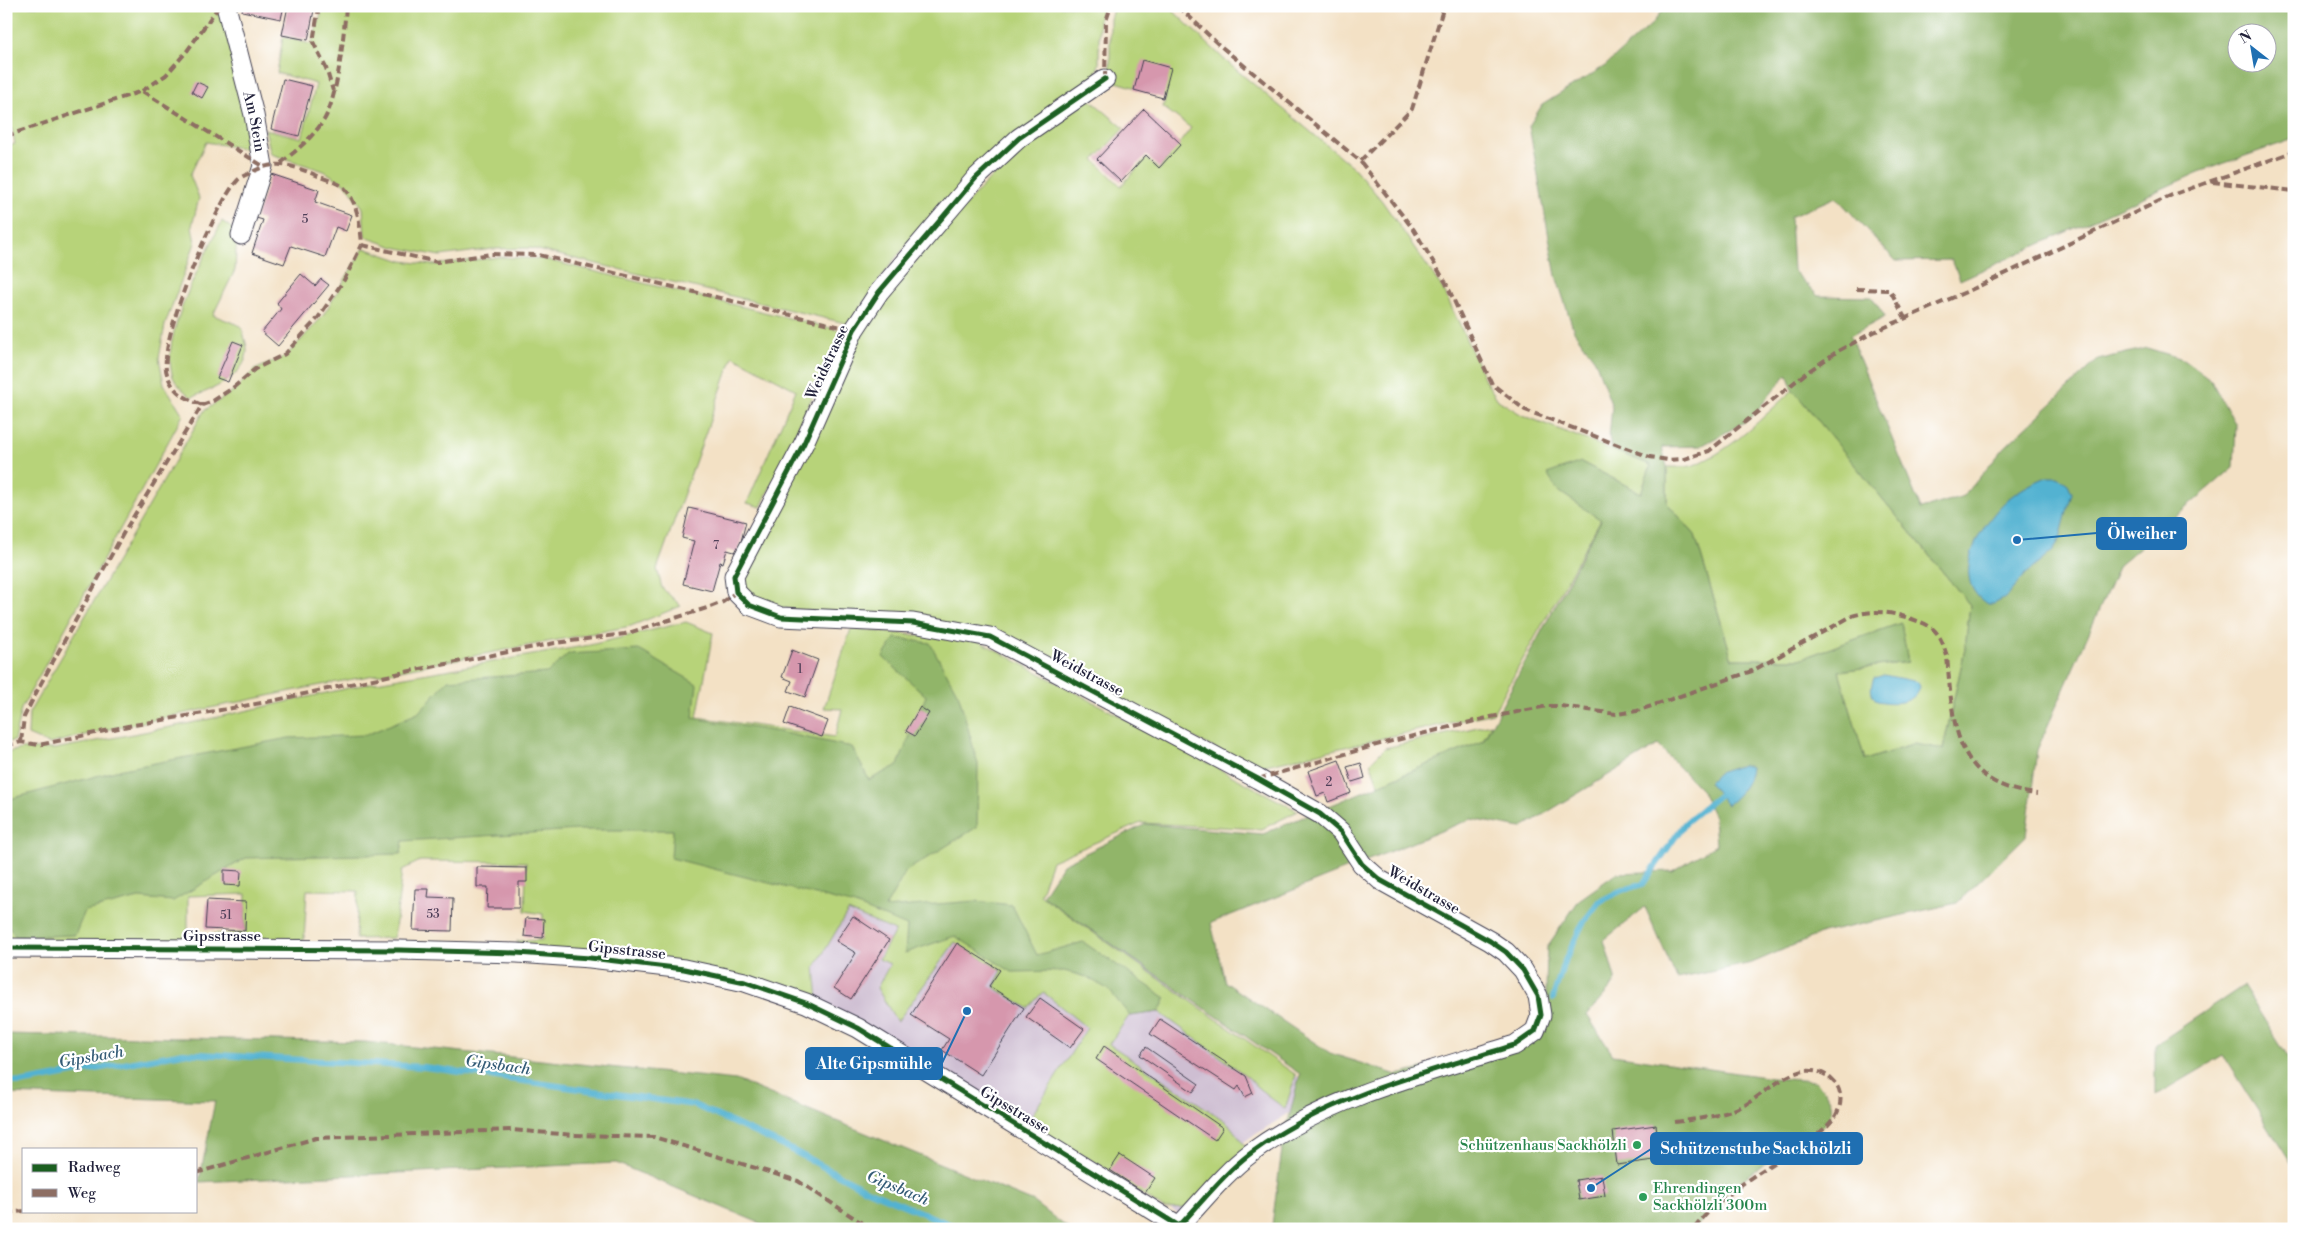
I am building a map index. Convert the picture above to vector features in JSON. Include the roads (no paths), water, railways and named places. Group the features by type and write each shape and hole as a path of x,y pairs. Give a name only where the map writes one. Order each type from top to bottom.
{"street":[{"name":"Am Stein","path":"226,6 254,115 263,166 241,235"},
{"name":"Weidstrasse","path":"1105,79 1019,138 984,172 879,292 854,330 804,443 734,576 736,592 749,605 781,617 913,623 990,637 1266,783 1326,818 1346,839 1357,857 1370,872 1394,889 1506,952 1523,970 1534,987 1541,1005 1540,1023 1530,1036 1515,1045 1393,1083 1324,1110 1296,1124 1246,1157 1179,1226"},
{"name":"Gipsstrasse","path":"6,948 399,950 517,953 618,960 709,973 745,982 806,1003 858,1028 1179,1226"}],"water":[{"path":"2047,477 2058,477 2068,484 2072,493 2060,538 2054,550 2026,574 2005,598 1994,604 1987,604 1975,593 1970,580 1969,566 1972,551 1987,523 2007,500 2026,487"},
{"path":"1884,675 1918,682 1920,687 1913,697 1902,702 1877,701 1871,690 1872,685 1874,678"},
{"path":"1743,765 1751,767 1749,778 1740,793 1727,805 1709,782 1718,773"}],"waterway":[{"path":"1553,998 1563,965 1583,923 1599,902 1620,891 1643,884 1685,823 1719,795"},
{"name":"Gipsbach","path":"6,1080 20,1083 183,1053 424,1067 694,1105 790,1149 867,1190 961,1229"}],"place":[{"name":"Ölweiher","path":"2017,540"},
{"name":"Alte Gipsmühle","path":"967,1011"},
{"name":"Schützenhaus Sackhölzli","path":"1637,1145"},
{"name":"Schützenstube Sackhölzli","path":"1591,1188"},
{"name":"Ehrendingen Sackhölzli 300m","path":"1643,1197"}]}
